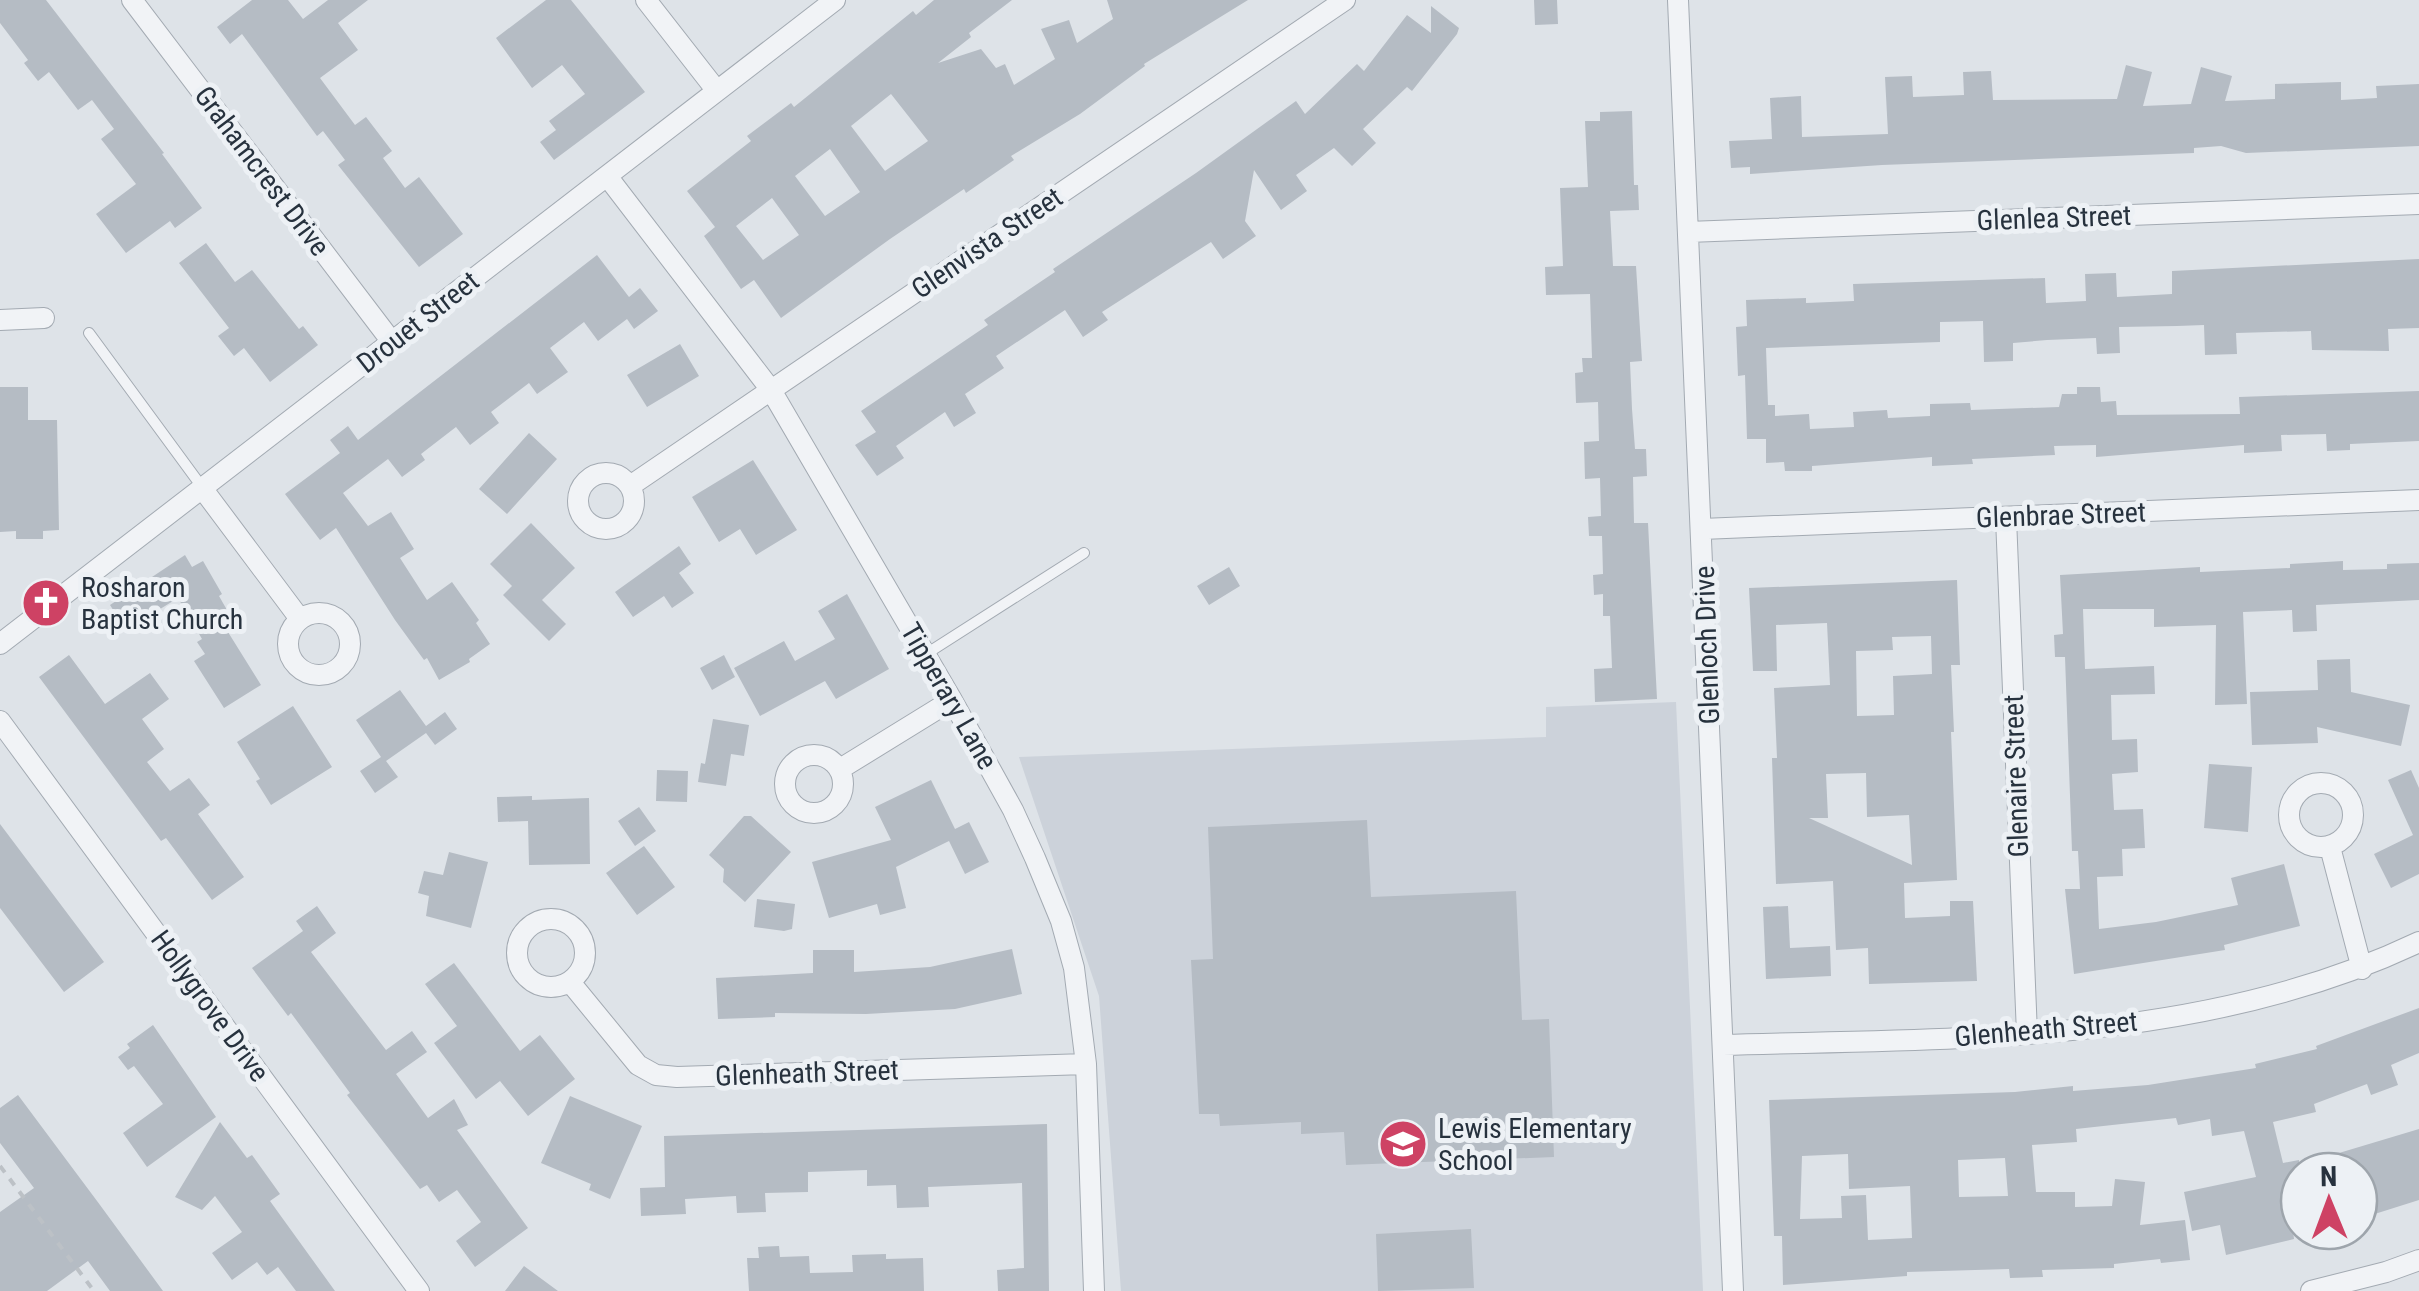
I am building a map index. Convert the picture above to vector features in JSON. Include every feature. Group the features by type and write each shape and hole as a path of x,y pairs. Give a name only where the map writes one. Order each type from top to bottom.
{"street":[{"name":"Grahamcrest Drive","path":"132,0 392,342"},
{"path":"646,0 717,91"},
{"name":"Drouet Street","path":"0,644 835,0"},
{"name":"Glenvista Street","path":"630,486 1344,0"},
{"name":"Glenloch Drive","path":"1678,0 1733,1291"},
{"name":"Tipperary Lane","path":"608,176 771,390 1013,810 1061,921 1074,968 1086,1064 1094,1291"},
{"name":"Glenlea Street","path":"1688,232 2419,204"},
{"path":"0,320 44,318"},
{"path":"202,488 300,619"},
{"name":"Glenbrae Street","path":"1702,529 2419,500"},
{"name":"Glenaire Street","path":"2006,518 2027,1034"},
{"path":"840,769 952,700"},
{"name":"Hollygrove Drive","path":"0,721 419,1291"},
{"path":"2330,847 2362,969"},
{"name":"Glenheath Street","path":"1723,1045 2027,1034 2113,1026 2284,993 2362,969 2419,942"},
{"name":"Glenheath Street","path":"570,982 638,1065 656,1075 678,1078 1086,1064"},
{"path":"2311,1291 2419,1260"}],"lane":[{"path":"89,333 202,488"},
{"path":"926,654 1084,553"}],"path":[{"path":"0,1166 94,1291"}],"shaded area":[{"name":"Lewis Elementary School","path":"1676,702 1703,1291 1121,1291 1099,996 1019,757 1546,737 1546,707"}],"building":[{"path":"0,0 46,0 202,208 175,228 170,221 126,253 96,214 136,184 101,139 114,129 92,100 78,110 49,72 38,81 24,63 28,60 0,23"},
{"path":"252,0 288,0 303,19 328,0 368,0 338,23 358,50 320,78 355,125 366,117 392,151 383,158 405,188 419,177 463,234 419,267 338,165 345,160 323,131 317,136 242,34 230,44 217,27"},
{"path":"546,0 571,0 645,92 554,160 540,142 556,130 549,121 585,94 562,65 532,88 496,38"},
{"path":"934,0 1012,0 938,63 981,49 996,68 1005,64 1014,85 1055,59 1041,29 1069,20 1077,43 1113,19 1107,0 1248,0 1144,64 1080,114 1011,156 1014,160 890,239 781,318 754,280 741,289 704,236 715,227 687,191 751,141 747,136 791,103 794,107 913,11 916,15","holes":["891,94 928,141 885,171 851,126","830,149 860,192 825,216 795,176","772,198 799,235 763,260 736,226"]},
{"path":"1534,0 1557,0 1558,24 1535,25"},
{"path":"1431,6 1459,28 1457,34 1412,91 1407,87 1363,129 1376,143 1352,166 1334,148 1296,175 1307,191 1281,210 1254,170 1245,221 1256,236 1223,259 1211,242 1102,312 1108,320 1083,337 1065,310 996,356 1004,368 965,394 976,413 954,427 945,412 896,446 904,458 877,476 855,445 876,432 861,411 988,325 984,320 1055,272 1053,269 1296,101 1305,114 1357,64 1364,71 1407,15 1431,33"},
{"path":"2126,65 2152,72 2143,106 2191,104 2201,67 2232,76 2225,101 2275,99 2275,84 2341,82 2341,100 2377,98 2376,86 2419,84 2419,146 2246,153 2221,146 2194,148 2194,153 1750,174 1750,167 1731,168 1729,141 1772,139 1770,98 1801,96 1802,137 1888,134 1885,77 1912,76 1913,97 1964,95 1963,72 1991,71 1993,100 2117,99"},
{"path":"1632,111 1634,185 1638,185 1639,210 1610,211 1613,266 1636,266 1642,361 1630,362 1632,409 1635,449 1646,449 1647,476 1633,477 1634,523 1648,523 1657,699 1595,702 1594,669 1612,668 1610,616 1603,616 1603,594 1594,595 1593,575 1603,574 1602,536 1589,536 1588,517 1601,516 1600,478 1585,479 1584,442 1599,441 1598,402 1576,403 1575,373 1583,372 1582,358 1592,358 1590,294 1546,295 1545,267 1563,266 1560,188 1588,187 1585,121 1600,121 1600,112"},
{"path":"206,243 235,282 252,270 299,329 303,326 318,345 270,382 244,348 234,356 218,336 229,328 179,263"},
{"path":"597,255 629,297 640,288 658,311 634,329 627,319 598,341 584,322 550,348 568,372 537,394 529,383 491,412 499,423 470,445 456,427 421,454 425,460 402,477 388,459 343,493 368,526 391,512 414,549 400,558 427,600 452,582 479,620 476,623 490,644 470,662 439,680 336,528 320,540 285,494 340,453 330,440 348,426 358,440"},
{"path":"2419,259 2419,328 2388,329 2389,351 2312,350 2311,331 2236,333 2237,354 2205,355 2204,325 2119,327 2120,353 2097,354 2096,338 2047,340 2013,343 2013,361 1984,362 1983,321 1940,322 1940,342 1766,348 1768,405 1775,405 1775,416 1809,414 1810,429 1854,427 1853,412 1887,410 1888,418 1930,416 1930,404 1970,403 1971,410 2059,407 2062,394 2077,394 2077,387 2100,387 2101,402 2116,401 2117,415 2240,414 2239,397 2419,391 2419,441 2350,444 2350,450 2327,451 2326,434 2281,435 2282,451 2244,453 2244,445 2096,457 2096,445 2054,446 2055,455 1972,459 1973,464 1932,466 1932,457 1785,471 1784,462 1766,463 1766,439 1747,439 1745,375 1738,376 1736,327 1747,326 1746,300 1854,301 1853,284 2045,278 2046,303 2086,301 2085,274 2116,273 2117,297 2172,294 2172,271"},
{"path":"680,344 699,376 647,407 627,375"},
{"path":"0,387 28,387 28,420 57,420 59,530 43,531 43,539 16,539 16,531 0,532"},
{"path":"529,433 557,459 507,514 479,489"},
{"path":"753,460 797,530 756,555 740,529 719,542 692,497"},
{"path":"531,523 575,568 542,600 566,624 549,641 503,595 512,586 490,564"},
{"path":"679,546 691,564 679,573 694,593 672,608 664,596 633,617 615,592"},
{"path":"185,555 192,567 203,561 227,610 218,616 261,685 224,708 194,661 205,654 197,642 202,639 178,598 126,630 110,605"},
{"path":"2343,561 2343,570 2387,569 2387,564 2419,563 2419,600 2316,605 2317,631 2293,632 2292,610 2243,612 2247,704 2215,705 2216,625 2154,627 2154,609 2083,609 2085,669 2154,666 2155,694 2111,695 2112,740 2137,739 2138,772 2112,774 2114,810 2143,809 2145,848 2122,849 2123,876 2097,877 2099,929 2238,905 2231,878 2284,864 2300,926 2224,945 2225,950 2074,974 2065,889 2080,889 2078,851 2072,851 2065,657 2055,657 2054,635 2063,634 2060,575 2200,567 2200,572 2290,568 2290,564"},
{"path":"1229,567 1240,586 1209,605 1197,586"},
{"path":"1957,580 1960,665 1951,665 1951,732 1957,880 1904,883 1905,918 1950,916 1950,901 1973,901 1977,981 1869,984 1868,948 1836,950 1833,881 1776,884 1774,688 1830,685 1827,623 1776,625 1777,671 1753,671 1749,588","holes":["1931,636 1932,674 1893,676 1894,715 1857,716 1856,651 1893,650 1892,637","1866,773 1867,817 1909,815 1912,865 1809,818 1828,818 1826,774"]},
{"path":"847,594 889,669 836,699 825,681 760,716 734,668 784,641 795,661 835,639 818,611"},
{"path":"69,655 105,704 150,673 169,699 142,719 164,749 147,762 170,791 189,778 210,805 198,814 244,877 212,900 166,838 161,841 39,677"},
{"path":"724,655 735,677 712,690 700,668"},
{"path":"2350,659 2351,692 2410,705 2401,746 2317,727 2318,743 2252,745 2250,692 2318,690 2317,660"},
{"path":"400,690 426,726 445,712 457,729 435,745 426,733 386,761 398,777 375,793 360,771 381,757 356,720"},
{"path":"293,706 332,767 271,805 237,742"},
{"path":"713,719 749,725 744,756 731,754 726,786 698,782"},
{"path":"2209,764 2252,767 2248,832 2204,828"},
{"path":"657,770 688,771 687,802 656,801"},
{"path":"2411,770 2419,788 2419,874 2391,888 2374,854 2413,835 2388,780"},
{"path":"931,780 955,829 969,822 989,862 965,874 949,841 896,867 906,908 880,915 877,904 829,918 812,862 891,840 875,807"},
{"path":"532,796 532,800 589,798 590,864 529,865 528,821 498,822 497,797"},
{"path":"639,807 656,831 635,846 618,821"},
{"path":"744,816 751,816 791,852 745,902 723,882 724,869 709,855"},
{"path":"1367,820 1371,897 1516,891 1522,1020 1549,1019 1554,1157 1346,1165 1344,1132 1301,1134 1301,1122 1220,1126 1219,1114 1199,1114 1191,960 1213,959 1208,827"},
{"path":"0,824 104,962 64,992 0,908"},
{"path":"644,846 675,887 637,915 606,873"},
{"path":"449,852 488,862 471,928 426,916 429,896 418,893 424,871 443,875"},
{"path":"757,899 795,904 792,929 754,927"},
{"path":"317,906 336,933 311,952 386,1050 412,1031 427,1052 396,1074 428,1118 454,1099 468,1125 457,1130 528,1228 475,1267 456,1241 481,1222 457,1190 439,1202 427,1185 420,1189 347,1095 350,1093 291,1013 288,1016 252,968 303,931 296,921"},
{"path":"1788,906 1790,948 1830,946 1831,976 1766,979 1763,907"},
{"path":"1012,949 1022,994 955,1009 866,1014 775,1013 775,1017 718,1019 716,978 813,973 813,950 854,950 854,972 930,967"},
{"path":"454,963 520,1051 540,1035 575,1079 528,1116 500,1081 476,1099 434,1043 457,1026 425,984"},
{"path":"2419,1008 2419,1053 2391,1065 2398,1085 2371,1095 2367,1084 2314,1104 2316,1112 2273,1122 2280,1151 2279,1243 2226,1255 2220,1225 2192,1231 2184,1192 2256,1177 2244,1131 2212,1136 2210,1119 2178,1125 2176,1118 2076,1129 2077,1142 2032,1145 2036,1192 2075,1192 2075,1207 2112,1206 2115,1179 2145,1182 2140,1225 2185,1220 2190,1260 2161,1263 2160,1259 2114,1264 2114,1268 2042,1270 2043,1277 2010,1278 2009,1269 1907,1272 1907,1276 1783,1285 1782,1236 1774,1236 1769,1100 2015,1092 2073,1086 2073,1091 2148,1085 2256,1068 2255,1064 2317,1049 2316,1046","holes":["1848,1154 1849,1189 1910,1186 1912,1238 1868,1240 1866,1195 1841,1196 1842,1218 1800,1219 1802,1156","2005,1158 2008,1196 1959,1197 1958,1160"]},
{"path":"153,1025 216,1117 147,1167 123,1133 163,1104 134,1066 128,1070 118,1057 130,1048 127,1044"},
{"path":"18,1095 163,1291 110,1291 88,1261 47,1291 0,1291 0,1212 34,1188 0,1143 0,1108"},
{"path":"570,1096 642,1126 610,1199 589,1190 591,1184 541,1163"},
{"path":"220,1122 247,1158 252,1155 280,1194 270,1201 335,1291 296,1291 278,1267 267,1275 257,1262 232,1280 212,1253 242,1232 215,1196 202,1210 175,1197"},
{"path":"1047,1124 1049,1291 998,1291 997,1270 1024,1268 1022,1183 928,1187 929,1207 897,1208 896,1185 867,1186 867,1170 808,1172 808,1192 765,1193 766,1212 737,1213 736,1196 685,1199 686,1214 641,1216 640,1188 665,1187 664,1136"},
{"path":"2419,1129 2419,1200 2379,1213 2379,1151 2346,1151"},
{"path":"1471,1229 1474,1288 1378,1291 1376,1234"},
{"path":"779,1246 780,1257 809,1256 810,1273 853,1272 852,1255 923,1258 924,1291 749,1291 747,1258 759,1258 758,1247"},
{"path":"524,1266 558,1291 505,1291"}],"place":[{"name":"Rosharon Baptist Church","path":"46,603"},
{"name":"Lewis Elementary School","path":"1403,1144"}]}
